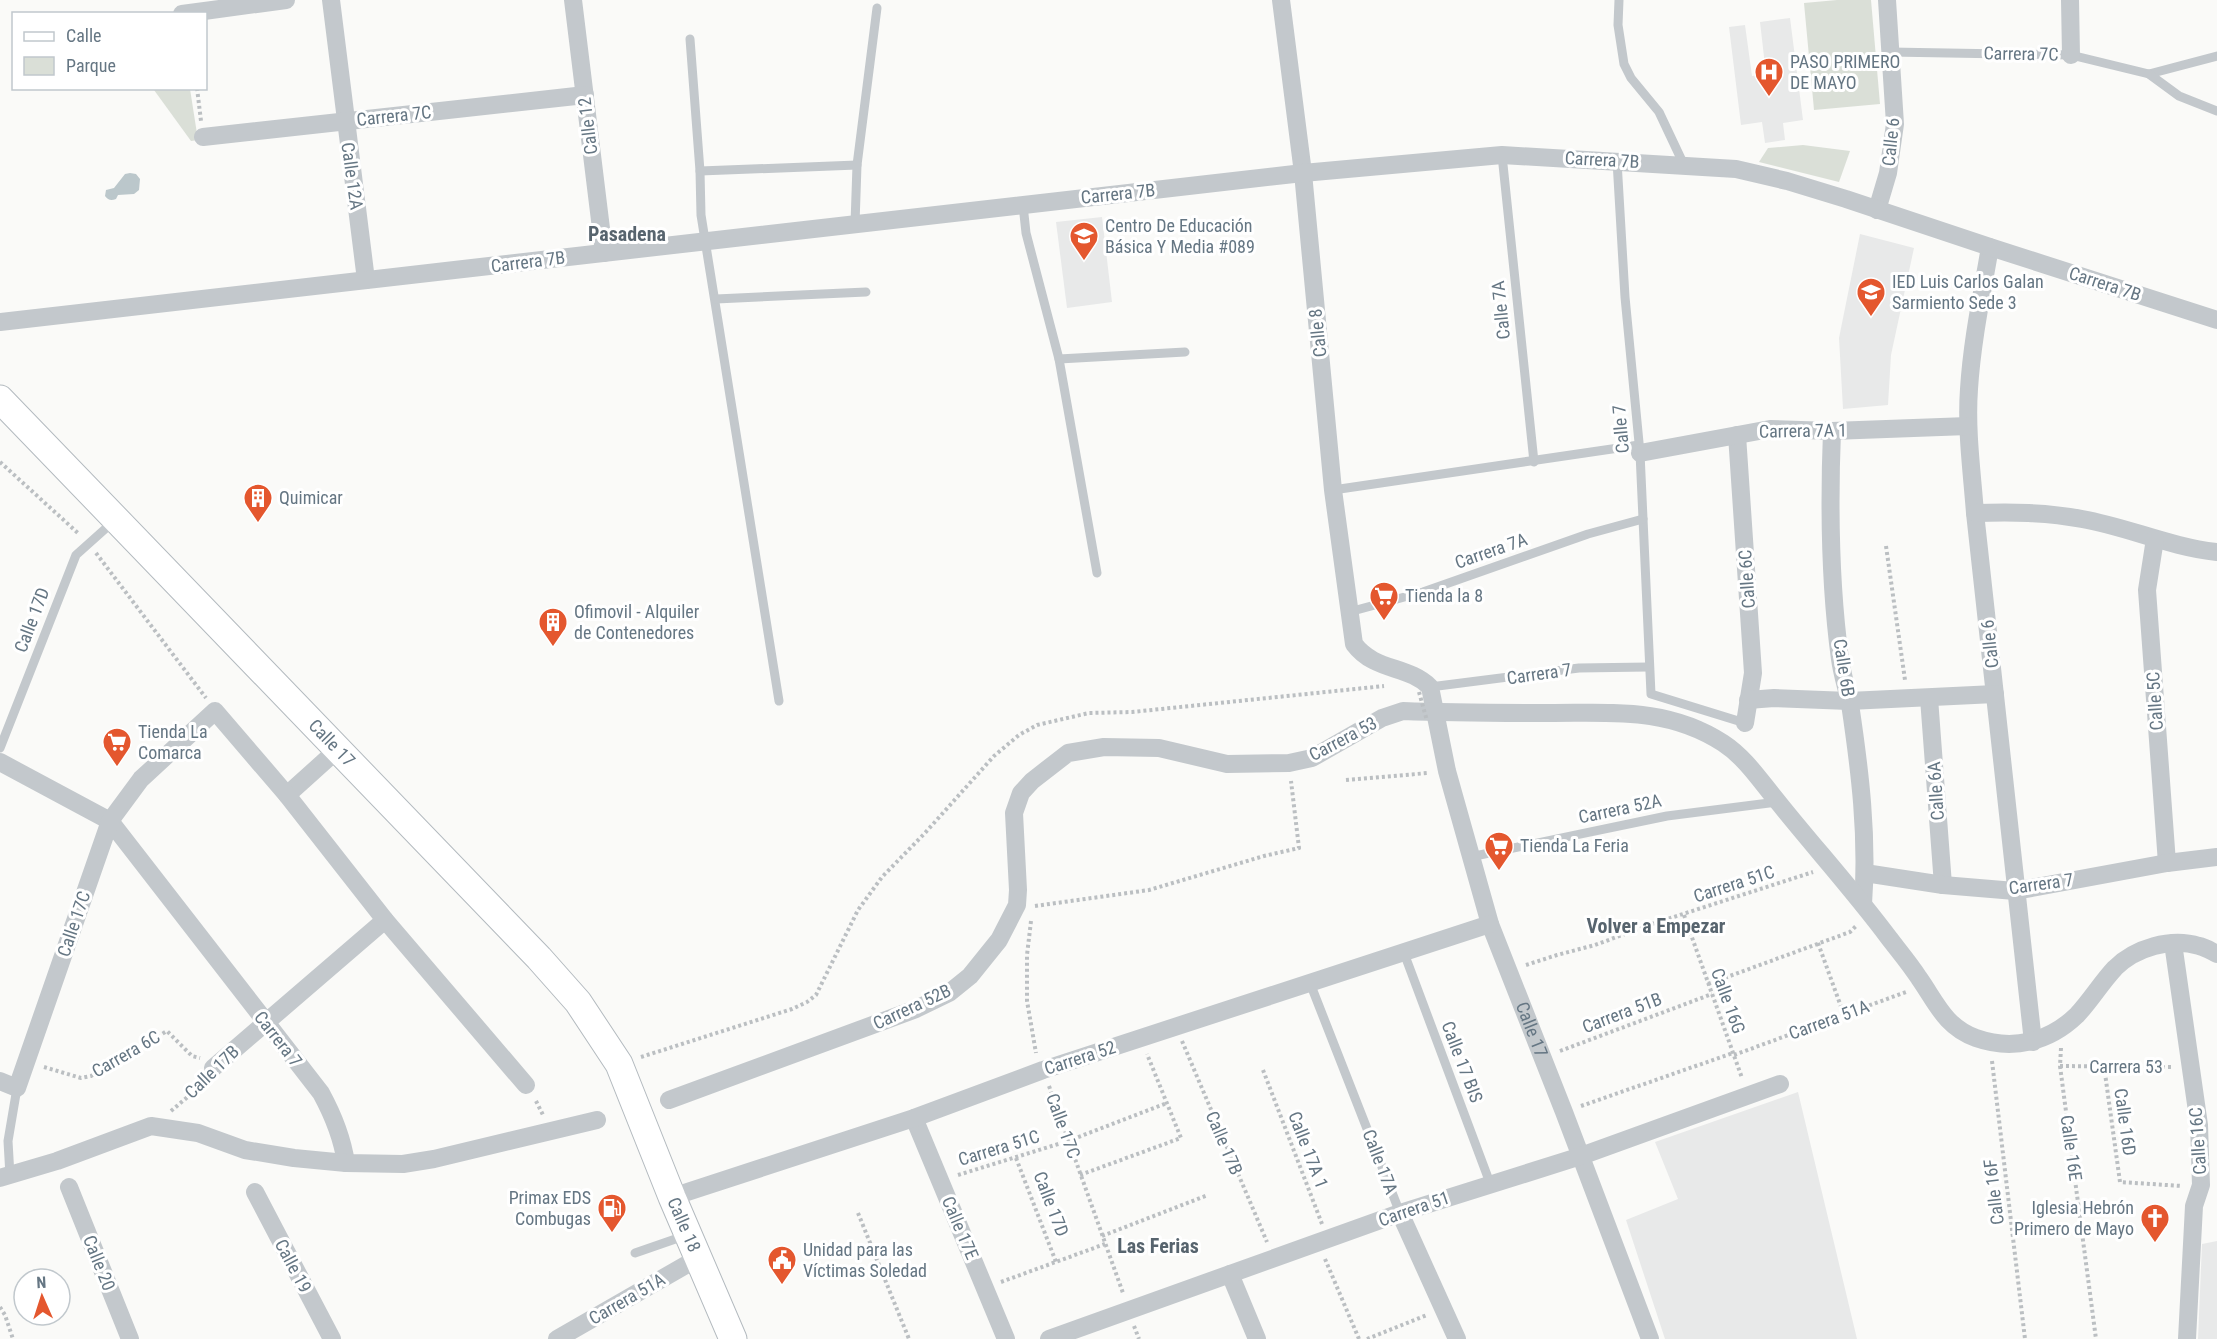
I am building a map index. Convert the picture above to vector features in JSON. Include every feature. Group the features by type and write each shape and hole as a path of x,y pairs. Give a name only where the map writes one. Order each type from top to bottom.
{"main road":[{"name":"Calle 17","path":"0,399 539,958 578,1002 619,1064 636,1108"},
{"name":"Calle 18","path":"636,1108 733,1339"}],"street":[{"path":"197,12 286,0"},
{"name":"Calle 12A","path":"331,0 366,280"},
{"name":"Calle 12","path":"573,0 604,253"},
{"name":"Calle 8","path":"1281,0 1303,173 1333,490 1354,644 1369,660 1423,680 1424,689"},
{"name":"Calle 6","path":"1877,210 1888,173 1895,124 1887,0"},
{"path":"2070,0 2071,55"},
{"name":"Carrera 7C","path":"203,137 585,95"},
{"name":"Carrera 7B","path":"0,322 1303,173 1502,155 1736,169 1787,181 2217,320"},
{"name":"Calle 6","path":"1990,247 1973,348 1968,426 1975,513 2033,1042"},
{"name":"Carrera 7A 1","path":"1639,449 1770,429 1832,431 1968,426"},
{"name":"Calle 6B","path":"1832,431 1830,486 1834,594 1840,660 1849,701 1863,797 1866,908"},
{"name":"Calle 6C","path":"1737,435 1753,673 1745,723"},
{"path":"1975,513 2029,512 2083,519 2190,549 2217,552"},
{"name":"Calle 5C","path":"2155,539 2147,590 2167,863"},
{"name":"Calle 17","path":"1424,689 1490,924 1650,1339"},
{"path":"1748,700 1774,698 1849,701 1995,694"},
{"name":"Calle 6A","path":"1929,698 1943,885"},
{"path":"215,711 287,795 385,920 526,1085"},
{"name":"Calle 17C","path":"17,1088 110,821 141,779 215,711"},
{"name":"Carrera 53","path":"1025,906 1018,882 1014,813 1021,793 1032,781 1068,753 1104,747 1160,748 1227,764 1289,764 1312,758 1382,718 1404,711 1431,717 1609,712 1645,714 1690,726 1725,744 1754,771 1773,796"},
{"path":"287,795 337,750"},
{"name":"Carrera 7","path":"0,762 110,821 321,1093 340,1133 346,1162"},
{"path":"1773,796 1866,908 1924,985 1940,1012 1973,1037 2014,1045 2033,1042 2062,1028 2078,1014 2116,967 2147,948 2174,943 2199,946 2217,954"},
{"name":"Carrera 7","path":"1865,873 1943,885 2015,891 2167,863 2217,857"},
{"name":"Carrera 52B","path":"669,1100 873,1026 949,993 970,976 1025,906"},
{"name":"Calle 17B","path":"213,1068 385,920"},
{"name":"Carrera 52","path":"672,1197 914,1118 1043,1070 1490,924"},
{"name":"Calle 16C","path":"2174,943 2199,1125 2201,1185 2194,1206 2187,1339"},
{"path":"0,1082 17,1088"},
{"name":"Carrera 51","path":"1049,1339 1400,1213 1581,1156 1780,1084"},
{"name":"Calle 17E","path":"914,1118 1006,1339"},
{"path":"5,1177 57,1161 151,1126 198,1133 245,1150 294,1158 403,1164 434,1159 597,1120"},
{"name":"Calle 20","path":"69,1187 130,1339"},
{"name":"Calle 19","path":"255,1192 332,1339"},
{"name":"Calle 17A","path":"1400,1213 1457,1339"},
{"name":"Carrera 51A","path":"557,1339 693,1246"},
{"path":"1230,1274 1257,1339"}],"lane":[{"path":"1619,0 1618,25 1624,64 1631,78 1659,112 1684,165"},
{"path":"855,224 857,165 877,8"},
{"path":"690,39 701,215 779,701"},
{"name":"Carrera 7C","path":"1890,52 2071,55 2149,74 2179,96 2217,111"},
{"name":"Carrera 7C","path":"2149,74 2217,57"},
{"name":"Calle 7A","path":"1502,155 1534,462"},
{"name":"Calle 7","path":"1617,161 1639,449 1651,694 1745,723"},
{"path":"700,171 857,165"},
{"path":"1023,205 1026,232 1059,359 1097,573"},
{"path":"716,299 866,292"},
{"path":"1059,359 1185,352"},
{"name":"Carrera 7A 1","path":"1333,490 1639,449"},
{"name":"Calle 17D","path":"0,748 76,555 117,518"},
{"name":"Carrera 7A","path":"1349,612 1423,592 1588,534 1643,519"},
{"name":"Carrera 7","path":"1424,689 1579,668 1648,667"},
{"name":"Carrera 52A","path":"1470,857 1773,796"},
{"name":"Calle 17 BIS","path":"1404,953 1490,1183"},
{"name":"Calle 17A","path":"1310,983 1400,1213"},
{"name":"Calle 17C","path":"5,1177 8,1141 17,1088"},
{"path":"635,1253 693,1246"}],"path":[{"path":"197,90 203,137"},
{"path":"0,462 88,543 215,711"},
{"path":"1886,546 1908,699"},
{"path":"1424,689 1431,717"},
{"path":"1025,906 1149,890 1299,848 1289,764"},
{"path":"1346,780 1447,771"},
{"name":"Carrera 51C","path":"1508,971 1557,954 1595,945 1830,866"},
{"name":"Calle 17C","path":"1025,906 1028,955 1027,1001 1034,1048 1139,1339"},
{"path":"1708,984 1851,932 1866,908"},
{"name":"Calle 16G","path":"1684,915 1748,1095"},
{"path":"1818,944 1844,1015"},
{"name":"Carrera 51A","path":"1564,1112 1924,985"},
{"name":"Carrera 51B","path":"1543,1058 1712,994"},
{"name":"Calle 17B","path":"1176,1027 1274,1258"},
{"name":"Calle 16E","path":"2062,1028 2060,1066 2096,1339"},
{"name":"Carrera 6C","path":"26,1061 81,1078 92,1076 167,1031 192,1056 207,1060 213,1068"},
{"name":"Calle 17B","path":"1080,1174 1181,1138 1140,1039"},
{"name":"Calle 16F","path":"1990,1042 2025,1339"},
{"name":"Carrera 53","path":"2060,1066 2192,1067"},
{"name":"Calle 16D","path":"2104,1066 2120,1182 2191,1187 2199,1191"},
{"name":"Calle 17B","path":"151,1126 174,1110 204,1083 213,1068"},
{"name":"Calle 17A 1","path":"1263,1070 1359,1339"},
{"path":"526,1085 551,1132"},
{"name":"Carrera 51C","path":"940,1180 1068,1141 1167,1103"},
{"name":"Calle 17D","path":"1016,1158 1056,1262"},
{"path":"1102,1236 1208,1195"},
{"path":"858,1213 909,1339"},
{"path":"985,1288 1105,1244"},
{"path":"0,1307 13,1339"},
{"path":"1367,1339 1443,1309"}],"shaded area":[{"name":"PASO PRIMERO DE MAYO","path":"1790,18 1803,120 1783,123 1785,140 1765,143 1762,122 1741,125 1729,27 1745,25 1752,76 1766,74 1760,22"},
{"path":"125,174 136,174 140,179 139,190 134,194 118,195 114,200 105,196 106,190 114,188"},
{"name":"Centro De Educación Básica Y Media #089","path":"1102,217 1112,302 1067,308 1056,222"},
{"name":"IED Luis Carlos Galan Sarmiento Sede 3","path":"1860,234 1914,248 1891,355 1888,405 1843,409 1839,338"},
{"path":"1798,1092 1857,1339 1665,1339 1626,1220 1678,1199 1655,1142"},
{"path":"2217,1241 2217,1339 2198,1339 2202,1244"}],"green space":[{"path":"1871,0 1880,104 1814,110 1804,3"},
{"path":"154,90 190,90 198,140 191,141"},
{"path":"1803,145 1850,151 1839,182 1759,162 1768,148"}],"place":[{"name":"PASO PRIMERO DE MAYO","path":"1769,98"},
{"name":"Centro De Educación Básica Y Media #089","path":"1084,262"},
{"name":"IED Luis Carlos Galan Sarmiento Sede 3","path":"1871,318"},
{"name":"Quimicar","path":"258,524"},
{"name":"Tienda la 8","path":"1384,622"},
{"name":"Ofimovil - Alquiler de Contenedores","path":"553,648"},
{"name":"Tienda La Comarca","path":"117,768"},
{"name":"Tienda La Feria","path":"1499,872"},
{"name":"Primax EDS Combugas","path":"612,1234"},
{"name":"Iglesia Hebrón Primero de Mayo","path":"2155,1244"},
{"name":"Unidad para las Víctimas Soledad","path":"782,1286"}],"district":[{"name":"Pasadena","path":"627,234"},
{"name":"Volver a Empezar","path":"1656,926"},
{"name":"Las Ferias","path":"1158,1246"}]}
